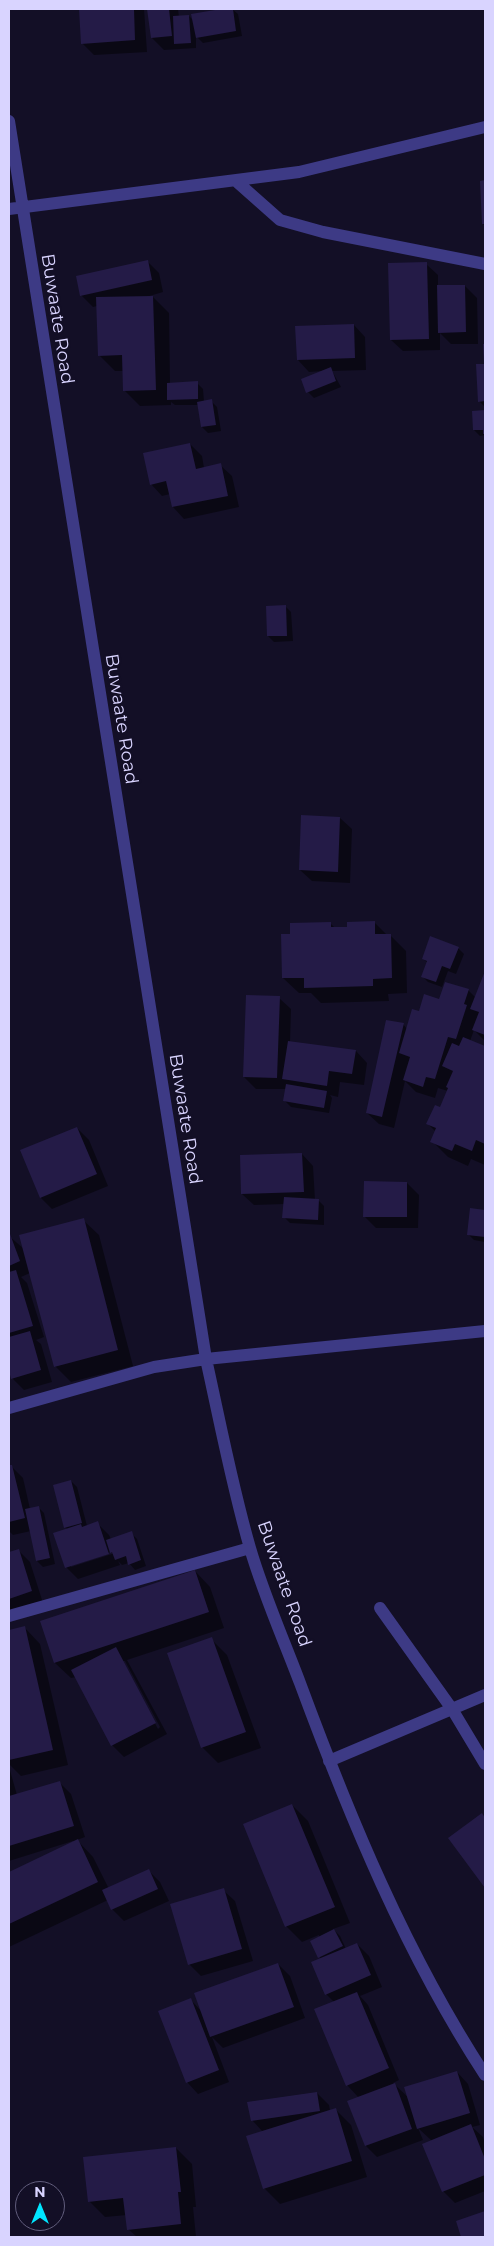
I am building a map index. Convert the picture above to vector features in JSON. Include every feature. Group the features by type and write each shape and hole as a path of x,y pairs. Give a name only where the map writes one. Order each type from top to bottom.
{"street":[{"name":"Buwaate Road","path":"9,121 15,208 206,1359 250,1548 330,1762 410,1943 452,2025 485,2075"},
{"path":"15,208 299,172 485,127"},
{"path":"236,181 280,220 323,232 485,264"},
{"path":"9,1408 154,1367 206,1359 485,1331"},
{"path":"9,1616 250,1548"},
{"path":"380,1608 452,1709 485,1764"},
{"path":"330,1762 485,1695"}],"building":[{"path":"79,9 134,9 135,40 81,44"},
{"path":"147,9 169,9 172,36 151,38"},
{"path":"233,9 236,31 196,38 191,14"},
{"path":"189,15 191,43 174,44 173,16"},
{"path":"485,180 485,224 482,224 480,181"},
{"path":"148,260 152,280 80,296 76,276"},
{"path":"427,262 429,339 390,340 388,263"},
{"path":"437,285 465,285 466,332 438,333"},
{"path":"153,296 156,390 123,391 122,355 98,356 96,297"},
{"path":"354,324 355,358 297,360 295,326"},
{"path":"483,344 485,344 485,364 484,364"},
{"path":"476,364 485,364 485,401 478,402"},
{"path":"331,367 336,381 306,393 301,379"},
{"path":"198,381 198,399 167,400 167,383"},
{"path":"212,399 216,425 201,427 197,402"},
{"path":"485,410 485,434 483,434 483,430 473,430 472,411"},
{"path":"190,443 196,469 221,463 228,496 172,507 166,481 150,485 143,453"},
{"path":"286,605 287,636 267,636 266,606"},
{"path":"301,815 340,817 338,872 299,870"},
{"path":"375,921 375,934 391,934 392,978 373,979 373,986 304,988 304,978 282,978 281,934 290,934 290,923 331,922 331,927 347,927 347,922"},
{"path":"430,936 459,947 450,969 442,966 436,982 421,977 427,961 422,959"},
{"path":"485,971 485,1035 472,1030 479,1012 470,1009"},
{"path":"445,982 469,989 464,1004 467,1005 456,1039 448,1037 435,1079 426,1077 423,1087 403,1080 410,1057 399,1053 412,1009 419,1011 424,994 439,999"},
{"path":"246,995 280,996 277,1078 243,1077"},
{"path":"386,1020 404,1023 382,1117 366,1113"},
{"path":"463,1037 485,1046 485,1144 476,1140 472,1151 455,1144 452,1151 430,1142 436,1128 426,1124 435,1105 440,1107 453,1071 442,1066 452,1043 459,1046"},
{"path":"288,1041 356,1050 352,1074 329,1071 327,1086 282,1079"},
{"path":"286,1084 327,1091 324,1108 283,1101"},
{"path":"77,1127 97,1174 40,1198 20,1150"},
{"path":"302,1153 304,1192 241,1194 240,1155"},
{"path":"364,1181 407,1182 407,1217 363,1217"},
{"path":"284,1197 319,1199 318,1220 282,1218"},
{"path":"470,1208 485,1210 485,1237 467,1235"},
{"path":"84,1218 118,1350 54,1367 19,1235"},
{"path":"9,1235 20,1261 9,1266"},
{"path":"16,1270 33,1326 9,1333 9,1272"},
{"path":"30,1331 41,1370 11,1379 9,1371 9,1337"},
{"path":"9,1465 12,1465 25,1518 9,1522"},
{"path":"71,1480 82,1523 64,1528 53,1485"},
{"path":"39,1506 50,1558 36,1561 25,1509"},
{"path":"98,1521 109,1554 65,1568 53,1533 81,1524 82,1527"},
{"path":"132,1531 141,1560 128,1565 126,1556 115,1560 112,1552 110,1553 106,1540"},
{"path":"19,1549 32,1591 9,1599 9,1552"},
{"path":"195,1570 209,1612 54,1663 40,1621"},
{"path":"25,1626 53,1750 9,1760 9,1630"},
{"path":"212,1637 246,1732 201,1748 167,1653"},
{"path":"116,1647 156,1723 111,1746 71,1670"},
{"path":"60,1781 74,1826 9,1846 9,1796"},
{"path":"292,1804 335,1907 285,1927 243,1824"},
{"path":"482,1813 485,1818 485,1888 448,1838"},
{"path":"78,1839 98,1882 9,1924 9,1872"},
{"path":"149,1869 158,1889 111,1910 102,1890"},
{"path":"224,1888 242,1949 188,1965 170,1904"},
{"path":"334,1929 343,1946 318,1958 310,1941"},
{"path":"357,1943 371,1975 325,1995 311,1962"},
{"path":"278,1963 294,2007 210,2037 194,1993"},
{"path":"357,1992 389,2068 346,2086 314,2009"},
{"path":"191,1998 219,2070 186,2083 158,2011"},
{"path":"457,2071 470,2113 417,2129 404,2087"},
{"path":"395,2083 412,2129 365,2146 347,2101"},
{"path":"317,2092 320,2111 251,2121 247,2102"},
{"path":"336,2108 352,2161 263,2189 246,2136"},
{"path":"471,2124 485,2159 485,2175 442,2192 422,2144"},
{"path":"176,2147 181,2192 178,2192 181,2224 127,2230 123,2198 88,2202 83,2157"},
{"path":"485,2211 485,2237 461,2237 456,2221"}]}
